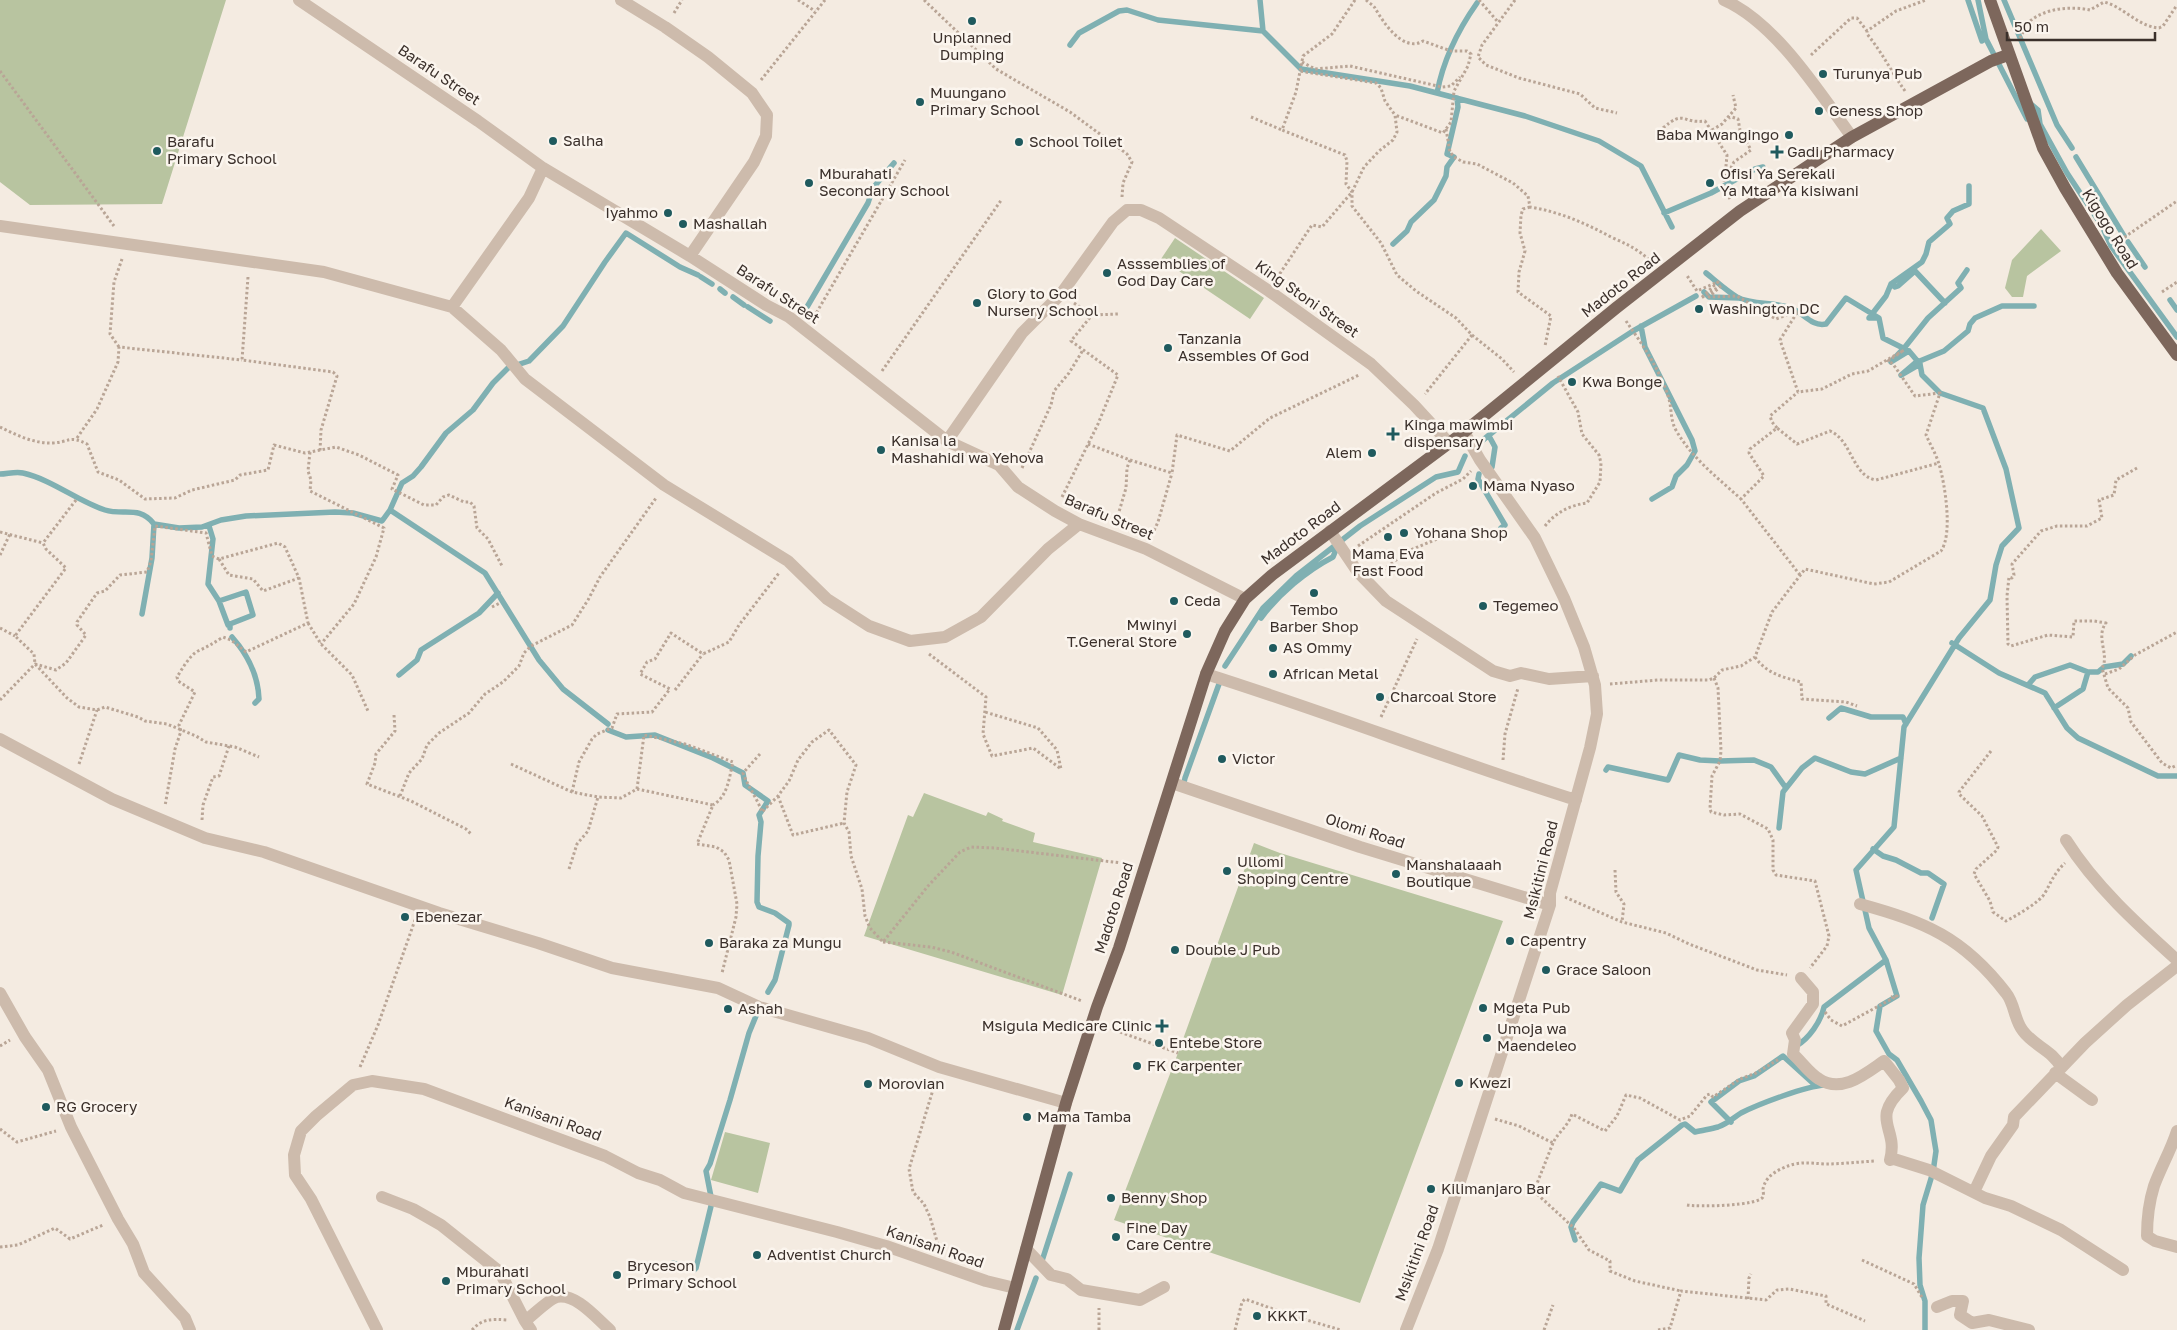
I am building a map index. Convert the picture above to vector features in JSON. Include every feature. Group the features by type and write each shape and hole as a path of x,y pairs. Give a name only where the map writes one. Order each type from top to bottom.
{"main road":[{"name":"Kigogo Road","path":"1990,0 2029,112 2044,148 2065,188 2117,273 2177,355"},
{"name":"Madoto Road","path":"1004,1330 1066,1103 1097,1007 1119,948 1206,674 1225,631 1245,599 1272,575 1464,432 1616,308 1740,211 1852,137 1991,61 2007,50"}],"street":[{"name":"Barafu Street","path":"299,0 478,121 543,168 690,256 766,305 789,317 947,441 999,465 1018,487 1055,511 1079,524 1146,550 1245,599"},
{"path":"620,0 687,42 752,93 767,115 766,136 754,162 690,256"},
{"path":"1724,0 1736,5 1756,21 1799,65 1852,137"},
{"path":"452,307 530,198 543,168"},
{"path":"947,441 1022,333 1062,294 1113,222 1127,210"},
{"name":"King Stoni Street","path":"1127,210 1141,210 1158,218 1269,292 1371,364 1414,405 1449,443"},
{"path":"0,226 324,272 452,307 501,350 525,379 664,485 788,561 827,599 869,626 910,641 945,637 981,617 1048,548 1079,524"},
{"name":"Msikitini Road","path":"1406,1330 1438,1249 1550,899 1590,748 1597,714 1594,681 1564,598 1536,538 1480,460 1464,432"},
{"path":"1330,531 1367,584 1386,601 1493,671 1510,676 1521,673 1549,679 1594,681"},
{"path":"1206,674 1426,748 1502,777 1576,800"},
{"path":"0,739 32,758 112,799 205,838 264,852 420,906 612,968 718,988 759,1008 868,1038 939,1067 1066,1103"},
{"name":"Olomi Road","path":"1172,783 1360,847 1550,899"},
{"path":"2066,840 2088,870 2132,918 2177,960"},
{"path":"1860,904 1904,916 1930,927 1972,954 2006,993 2022,1030 2033,1042 2051,1053 2058,1070 2092,1100"},
{"path":"1974,1192 1991,1156 2013,1125 2014,1116 2058,1070 2127,1004 2177,966"},
{"path":"1801,978 1813,992 1813,1004 1794,1027 1792,1033 1796,1040 1793,1054 1819,1079 1840,1085 1855,1080 1884,1062 1903,1088 1890,1101 1885,1114 1893,1151 1890,1160 1894,1159 1929,1170 1985,1198 2011,1206 2060,1230 2123,1270"},
{"path":"0,993 25,1037 48,1070 71,1127 118,1219 133,1244 144,1274 185,1318 190,1330"},
{"name":"Kanisani Road","path":"353,1085 372,1082 424,1089 605,1156 638,1173 660,1180 684,1193 886,1246 945,1268 1015,1288"},
{"path":"353,1085 301,1131 294,1155 294,1175 311,1199 377,1330"},
{"path":"2177,1131 2171,1151 2154,1186 2147,1218 2147,1236 2155,1241 2177,1247"},
{"path":"382,1197 413,1209 441,1225 500,1272 528,1326 555,1297 567,1298 580,1305 610,1330"},
{"path":"1026,1249 1051,1275 1067,1279 1081,1290 1140,1300 1164,1287"},
{"path":"1937,1307 1952,1301 1963,1301 1960,1315 1972,1323 1989,1320 2029,1330"}],"path":[{"path":"798,0 816,11"},
{"path":"752,93 825,0"},
{"path":"924,0 996,69 1057,105 1127,154 1132,162 1120,194 1127,210"},
{"path":"1282,130 1296,92 1303,56 1332,34 1355,0"},
{"path":"1366,0 1374,7 1384,25 1404,40 1416,44 1423,41 1452,51 1467,51 1471,54 1471,59 1454,91 1451,122 1446,129 1441,133 1395,115"},
{"path":"1479,0 1498,22"},
{"path":"1515,0 1482,45 1478,57 1486,65 1528,81 1543,83 1580,94 1595,108 1617,113"},
{"path":"1867,31 1896,12 1926,0"},
{"path":"2007,50 2019,38 2030,22 2056,9 2080,8 2090,10 2104,2 2121,9 2139,22 2159,28 2163,26 2177,5"},
{"path":"1799,65 1851,18 1857,18 1880,50 1892,74 1914,103"},
{"path":"1302,62 1315,69 1338,69 1350,66 1442,87 1451,86 1464,73"},
{"path":"0,71 127,244 114,282 112,296 110,334 119,347 118,362 97,409 76,438 54,443 38,442 0,427"},
{"path":"1269,292 1312,225 1322,227 1325,225 1333,212 1352,192 1361,177 1364,167 1379,151 1394,140 1397,132 1395,115 1385,101 1381,88 1376,83 1300,71"},
{"path":"1712,130 1729,118 1736,108 1733,95"},
{"path":"1251,116 1345,155 1347,161 1346,184 1352,192 1352,206 1381,243 1397,275 1416,291 1456,318 1472,335 1502,358 1522,384"},
{"path":"1662,128 1674,118 1682,117 1695,122 1705,121 1727,155 1723,189 1740,211"},
{"path":"1725,177 1734,162 1751,150 1740,130 1738,119 1729,118"},
{"path":"1446,129 1450,152 1454,157 1463,162 1477,164 1512,183 1528,196 1530,207"},
{"path":"807,330 905,160"},
{"path":"874,384 1002,199"},
{"path":"2102,248 2111,246 2177,201"},
{"path":"1536,538 1551,517 1575,504 1587,503 1600,482 1602,470 1599,455 1582,434 1578,412 1574,403 1546,367 1551,316 1518,292 1519,272 1525,251 1520,233 1523,209 1530,207 1556,212 1601,230 1641,251 1661,274"},
{"path":"1678,261 1696,291 1718,282 1701,298 1722,286 1709,298 1737,296 1776,319 1798,311 1780,340 1798,392"},
{"path":"242,360 250,262"},
{"path":"2162,292 2177,282"},
{"path":"1062,294 1092,315 1118,314"},
{"path":"1616,308 1638,338 1655,368 1669,400 1670,413 1678,433 1697,459 1741,499 1800,575"},
{"path":"1055,511 1088,444 1118,376 1071,341 1092,315"},
{"path":"1414,405 1472,335"},
{"path":"119,347 242,360 336,374 321,430 320,451"},
{"path":"1018,487 1024,472 1022,465 1051,405 1054,391 1069,373 1083,350"},
{"path":"1594,681 1708,680 1714,678 1722,670 1741,666 1754,657 1772,612 1804,569 1874,584 1889,582 1941,552 1946,545 1948,524 1939,463 1926,435 1940,393 1915,396 1894,364 1888,361 1904,350 1868,371 1852,374 1822,389 1798,392 1770,416 1777,428 1797,444 1830,431 1838,434 1863,475 1868,479 1876,480 1939,463"},
{"path":"1146,550 1158,522 1172,473 1177,434 1230,451 1270,418 1355,377 1371,364"},
{"path":"1741,499 1764,476 1749,453 1750,449 1777,428"},
{"path":"76,438 87,444 98,472 119,480 144,499 175,498 192,490 235,480 240,475 268,470 274,445 310,452 336,447 359,455 398,475 392,489 424,505 436,505 442,497 449,495 464,502 470,502 474,506 474,518 477,528 488,539 502,566"},
{"path":"1088,444 1172,473"},
{"path":"310,452 308,470 311,480 310,491 384,528 376,557 354,604 321,644"},
{"path":"1112,537 1126,488 1127,468 1130,460"},
{"path":"1345,555 1436,492 1463,479 1480,460"},
{"path":"2137,468 2116,480 2114,495 2099,500 2102,518 2087,526 2057,526 2041,531 2012,564 2014,575 2012,578 2009,578 2008,584 2008,644 2011,646 2048,635 2073,637 2074,621 2100,621 2106,624 2101,632 2104,654 2104,666 2102,668 2108,688 2128,708 2131,722 2165,766 2171,768 2177,765"},
{"path":"400,796 409,773 422,758 427,744 439,733 468,713 485,694 503,682 519,666 524,653 531,646 572,625 600,577 664,485"},
{"path":"43,543 76,500"},
{"path":"35,664 56,670 61,668 86,635 76,625 76,622 98,594 105,590 120,575 147,572 151,561 154,526 206,533 212,556 219,559 229,575 253,579 263,591 299,578"},
{"path":"0,532 43,543 50,553 66,568 15,636"},
{"path":"1367,584 1408,551 1454,532"},
{"path":"0,555 10,534"},
{"path":"219,559 278,543 285,547 299,578 308,623 321,644 352,675 368,711"},
{"path":"675,690 703,654 729,642 739,625 788,561"},
{"path":"493,606 500,603"},
{"path":"161,821 169,789 175,749 181,731 180,719 195,692 178,681 177,677 196,652 205,650 223,637 232,640 246,652 308,623"},
{"path":"1374,732 1400,681 1422,624"},
{"path":"0,628 15,636 34,654 35,664 71,702 79,707 97,710 105,708 145,722 167,724 206,742 229,746 260,758"},
{"path":"2105,674 2119,669 2135,655 2177,632"},
{"path":"572,792 579,762 597,734 612,728 617,714 652,712 670,689 640,674 647,662 655,659 671,633 703,654"},
{"path":"910,641 986,697 983,734 992,756 1033,748 1061,769 1057,750 1038,728 985,712"},
{"path":"1754,657 1761,666 1773,674 1801,682 1802,699 1846,702 1857,706"},
{"path":"0,700 35,664"},
{"path":"1502,777 1505,734 1517,697 1521,673"},
{"path":"1550,899 1570,898 1622,922 1666,933 1689,944 1757,970 1801,978 1827,946 1829,936 1817,885 1813,880 1776,875 1773,870 1773,840 1768,829 1764,826 1740,814 1724,815 1711,812 1712,776 1720,761 1721,751 1718,688 1714,678"},
{"path":"74,778 97,710"},
{"path":"394,714 395,732 376,754 368,784 400,796 438,814 466,829 472,836"},
{"path":"760,754 744,773 748,786 758,799 762,812 778,796 789,781 798,760 812,742 829,730 856,765 847,792 844,823 849,832 852,856 862,889 865,916 870,928 883,942 931,947 951,952 1097,1007"},
{"path":"637,789 644,735 685,744 733,762 726,789 721,800 713,805 697,844 716,846 724,852 729,860 737,904 734,930 718,988"},
{"path":"205,838 202,820 203,806 213,777 219,776 229,746"},
{"path":"1990,751 1959,794 1982,816 1998,847 1976,869 1974,874 1990,901 1993,912 2006,921 2014,917 2044,895 2050,882 2065,863 2070,862 2088,870"},
{"path":"511,764 572,792 598,797 621,798 637,789 713,805"},
{"path":"778,796 793,836 844,823"},
{"path":"569,869 577,844 588,831 598,797"},
{"path":"883,942 928,886 960,852 970,847 995,848 1145,866"},
{"path":"1615,870 1616,892 1624,904 1622,922"},
{"path":"353,1085 378,1025 395,972 420,906"},
{"path":"1831,1020 1842,1026 1897,996 1891,997"},
{"path":"1092,1022 1178,1053"},
{"path":"1793,1050 1756,1073 1740,1079 1713,1098 1710,1094 1707,1094 1690,1116 1680,1120 1640,1098 1626,1094 1617,1116 1605,1131 1572,1114 1567,1127 1556,1137 1536,1186 1536,1193 1574,1228 1589,1250 1610,1262 1610,1271 1635,1281 1681,1291 1766,1300 1777,1290 1790,1289 1826,1296 1826,1304 1865,1321"},
{"path":"939,1067 909,1169 913,1192 924,1204 930,1217 945,1268"},
{"path":"1482,1115 1519,1126 1554,1144"},
{"path":"0,1129 17,1142 71,1127"},
{"path":"1687,1205 1704,1207 1760,1200 1763,1197 1765,1182 1771,1175 1784,1167 1804,1161 1825,1164 1890,1160"},
{"path":"0,1247 18,1245 55,1228 70,1239 118,1219"},
{"path":"1862,1260 1914,1284 1926,1305 1937,1307"},
{"path":"1748,1299 1749,1278 1751,1274"},
{"path":"1658,1330 1670,1328 1681,1291"},
{"path":"1099,1294 1099,1330"},
{"path":"1235,1330 1242,1302 1245,1299 1292,1316 1341,1330"},
{"path":"1544,1330 1552,1305"},
{"path":"472,1330 479,1322 488,1318 528,1326"}],"green space":[{"path":"0,0 226,0 162,204 30,205 0,182"},
{"path":"2041,229 2061,251 2027,276 2023,297 2012,297 2005,288 2012,260"},
{"path":"1175,238 1264,298 1250,319 1161,259"},
{"path":"924,793 986,816 988,812 1003,819 1002,821 1035,833 1033,842 1102,858 1062,995 864,936 908,815 913,817"},
{"path":"1254,843 1280,853 1503,921 1360,1303 1114,1220 1178,1053"},
{"path":"725,1132 770,1143 758,1193 711,1180"}],"waterway":[{"path":"1260,0 1263,31 1301,69 1410,86 1525,116 1599,141 1641,166 1672,227"},
{"path":"1968,0 1982,41"},
{"path":"1978,0 1986,39 2027,119"},
{"path":"2004,0 2057,125 2072,148"},
{"path":"1437,93 1443,69 1452,46 1477,3"},
{"path":"1070,45 1079,33 1119,11 1127,10 1158,20 1263,31"},
{"path":"1393,244 1407,231 1411,222 1434,200 1446,176 1447,167 1454,157 1447,154 1458,107 1457,98"},
{"path":"2031,104 2038,110 2040,124 2067,173 2102,226 2111,246 2177,337"},
{"path":"2076,157 2124,236"},
{"path":"807,307 868,203 873,188 894,163"},
{"path":"1664,213 1711,193 1755,169 1763,167"},
{"path":"1877,318 1869,318 1886,296 1891,284 1922,262 1929,242 1950,224 1947,218 1953,211 1969,204 1969,186"},
{"path":"0,474 20,472 34,476 105,510 137,513 148,518 154,524 179,528 202,527 221,520 246,516 335,512 353,513 382,521 390,510 402,483 413,476 421,467 446,433 473,410 493,383 508,368 529,361 563,326 626,233 680,267 698,275"},
{"path":"2128,242 2145,267"},
{"path":"1909,351 1891,362 1928,318 1961,288 1958,283 1967,270"},
{"path":"1891,284 1895,287 1898,286 1915,271 1945,303"},
{"path":"1706,273 1725,289 1743,300 1785,306 1796,310 1812,322 1826,324 1846,298 1879,318 1883,338 1909,351 1920,364 1922,375 1940,393 1983,408 2006,469 2019,528 2002,546 1996,565 1990,600 1959,638 1904,727 1894,827 1856,870 1869,928 1886,960 1897,996 1880,1006 1876,1031 1889,1054 1897,1060 1931,1120 1936,1151 1933,1172 1923,1205 1919,1258 1920,1285 1925,1301 1925,1330"},
{"path":"701,277 712,284"},
{"path":"720,289 725,293"},
{"path":"1704,292 1709,297 1739,298"},
{"path":"1483,440 1553,383 1633,331 1696,296"},
{"path":"733,297 744,305"},
{"path":"2170,300 2177,310"},
{"path":"1920,364 1901,375 1915,363 1944,351 1968,331 1970,324 1975,318 2002,306 2034,306"},
{"path":"748,307 770,321"},
{"path":"1641,326 1645,347 1692,440 1695,451 1687,465 1676,476 1672,487 1652,499"},
{"path":"1489,436 1495,447 1492,467"},
{"path":"1225,666 1263,608 1296,576 1360,526 1436,477 1458,472 1465,456"},
{"path":"1479,474 1478,479 1505,525 1501,528"},
{"path":"390,510 485,573 539,660 563,689 608,724"},
{"path":"142,614 152,558 154,524"},
{"path":"209,526 213,539 208,584 219,601 228,625"},
{"path":"1261,618 1276,600 1294,584 1313,569 1333,557 1337,547"},
{"path":"219,601 246,592 253,615 230,624 230,628"},
{"path":"399,675 417,660 421,650 479,613 498,593"},
{"path":"232,637 247,658 257,682 259,699 255,703"},
{"path":"1952,643 1999,673 2045,693 2067,728 2078,738 2158,776 2177,776"},
{"path":"2028,685 2035,677 2070,665 2088,672 2098,672 2104,667 2123,664 2131,656"},
{"path":"2054,708 2083,689 2088,672"},
{"path":"1183,787 1219,684"},
{"path":"1829,718 1841,708 1871,717 1903,717 1906,724"},
{"path":"608,730 626,737 655,735 713,758 743,773 745,785 768,801 759,815 761,822 757,902 759,907 775,913 789,923 775,980 768,992"},
{"path":"1606,770 1608,767 1668,780 1679,755 1700,760 1754,760 1771,767 1786,788"},
{"path":"1779,828 1783,792 1802,768 1815,758 1851,772 1865,774 1901,758 1900,760"},
{"path":"1873,849 1883,856 1896,860 1921,873 1928,873 1944,884 1932,918"},
{"path":"1796,1046 1814,1029 1824,1007 1886,960"},
{"path":"673,1263 694,1270 696,1268 712,1202 706,1171 710,1164 749,1033 756,1016"},
{"path":"1731,1122 1711,1102 1739,1081 1754,1076 1783,1056 1816,1086"},
{"path":"1575,1240 1571,1227 1573,1222 1601,1184 1620,1191 1638,1160 1682,1125 1685,1124 1695,1132 1718,1127 1741,1113 1770,1100 1825,1085"},
{"path":"1041,1264 1070,1174"},
{"path":"1017,1330 1036,1278"}],"place":[{"name":"Unplanned Dumping","path":"972,21"},
{"name":"Turunya Pub","path":"1823,74"},
{"name":"Muungano Primary School","path":"920,102"},
{"name":"Geness Shop","path":"1819,111"},
{"name":"Baba Mwangingo","path":"1789,135"},
{"name":"Salha","path":"553,141"},
{"name":"School Toilet","path":"1019,142"},
{"name":"Barafu Primary School","path":"157,151"},
{"name":"Gadi Pharmacy","path":"1777,152"},
{"name":"Mburahati Secondary School","path":"809,183"},
{"name":"Ofisi Ya Serekali Ya Mtaa Ya kisiwani","path":"1710,183"},
{"name":"Iyahmo","path":"668,213"},
{"name":"Mashallah","path":"683,224"},
{"name":"Asssemblies of God Day Care","path":"1107,273"},
{"name":"Glory to God Nursery School","path":"977,303"},
{"name":"Washington DC","path":"1699,309"},
{"name":"Tanzania Assembles Of God","path":"1168,348"},
{"name":"Kwa Bonge","path":"1572,382"},
{"name":"Kinga mawimbi dispensary","path":"1393,434"},
{"name":"Kanisa la Mashahidi wa Yehova","path":"881,450"},
{"name":"Alem","path":"1372,453"},
{"name":"Mama Nyaso","path":"1473,486"},
{"name":"Yohana Shop","path":"1404,533"},
{"name":"Mama Eva Fast Food","path":"1388,537"},
{"name":"Tembo Barber Shop","path":"1314,593"},
{"name":"Ceda","path":"1174,601"},
{"name":"Tegemeo","path":"1483,606"},
{"name":"Mwinyi T.General Store","path":"1187,634"},
{"name":"AS Ommy","path":"1273,648"},
{"name":"African Metal","path":"1273,674"},
{"name":"Charcoal Store","path":"1380,697"},
{"name":"Victor","path":"1222,759"},
{"name":"Ullomi Shoping Centre","path":"1227,871"},
{"name":"Manshalaaah Boutique","path":"1396,874"},
{"name":"Ebenezar","path":"405,917"},
{"name":"Capentry","path":"1510,941"},
{"name":"Baraka za Mungu","path":"709,943"},
{"name":"Double J Pub","path":"1175,950"},
{"name":"Grace Saloon","path":"1546,970"},
{"name":"Mgeta Pub","path":"1483,1008"},
{"name":"Ashah","path":"728,1009"},
{"name":"Msigula Medicare Clinic","path":"1162,1026"},
{"name":"Umoja wa Maendeleo","path":"1487,1038"},
{"name":"Entebe Store","path":"1159,1043"},
{"name":"FK Carpenter","path":"1137,1066"},
{"name":"Kwezi","path":"1459,1083"},
{"name":"Morovian","path":"868,1084"},
{"name":"RG Grocery","path":"46,1107"},
{"name":"Mama Tamba","path":"1027,1117"},
{"name":"Kilimanjaro Bar","path":"1431,1189"},
{"name":"Benny Shop","path":"1111,1198"},
{"name":"Fine Day Care Centre","path":"1116,1237"},
{"name":"Adventist Church","path":"757,1255"},
{"name":"Bryceson Primary School","path":"617,1275"},
{"name":"Mburahati Primary School","path":"446,1281"},
{"name":"KKKT","path":"1257,1316"}]}
